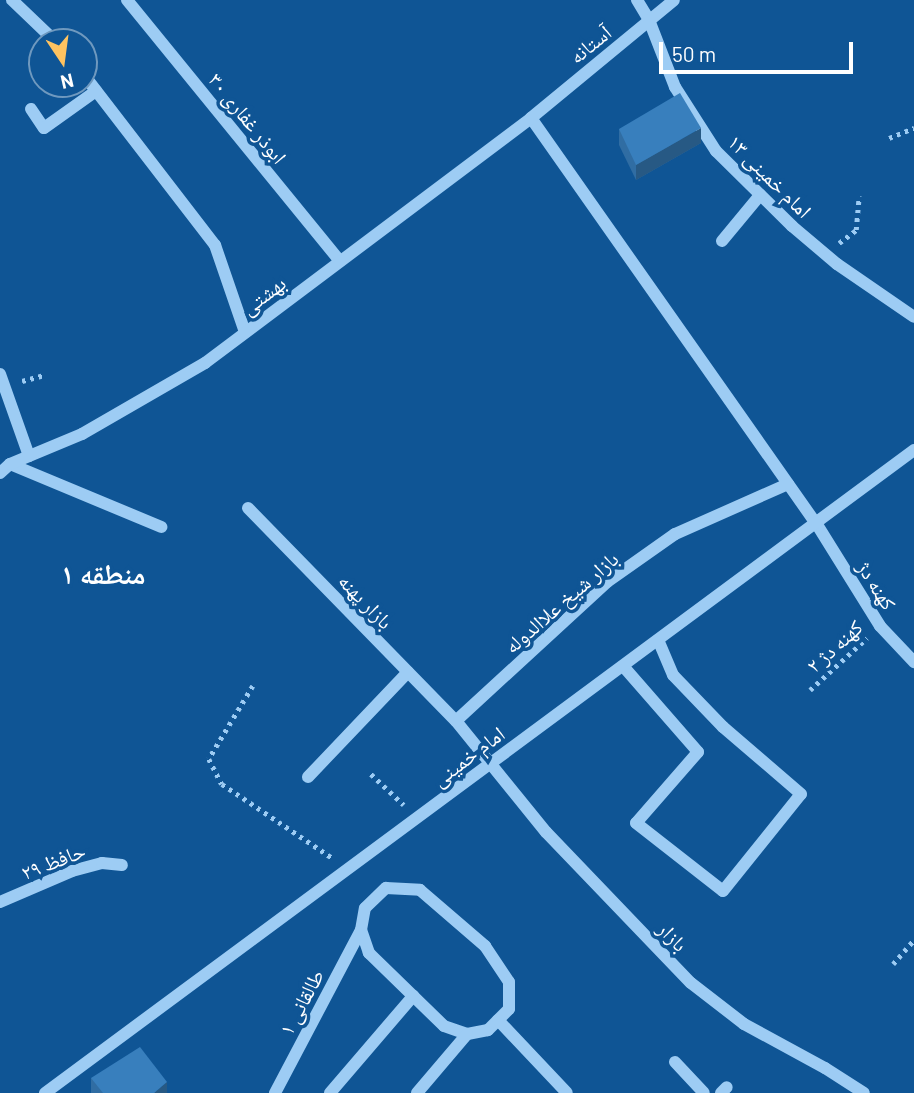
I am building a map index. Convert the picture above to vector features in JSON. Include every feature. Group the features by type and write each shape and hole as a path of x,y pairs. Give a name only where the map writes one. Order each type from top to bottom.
{"street":[{"name":"ابوذر غفاری ۳۰","path":"127,0 340,261"},
{"name":"امام خمینی ۱۳","path":"637,0 649,20 675,87 716,150 760,195 825,254 914,317"},
{"name":"آستانه","path":"530,118 674,0"},
{"path":"16,1 42,28"},
{"path":"98,94 215,245 245,332"},
{"path":"31,109 44,128 86,98"},
{"name":"بهشتی","path":"0,473 10,464 82,434 205,363 530,118"},
{"name":"کهنه دژ","path":"530,118 816,523 880,626 914,662"},
{"path":"722,241 760,195"},
{"path":"0,374 29,456"},
{"name":"امام خمینی","path":"45,1093 914,450"},
{"path":"10,464 161,527"},
{"name":"بازار شیخ علاالدوله","path":"456,720 607,582 675,534 788,484"},
{"name":"بازار پهنه","path":"248,508 456,720"},
{"path":"623,666 698,752 636,823 723,891 801,793 723,727 673,675 657,640"},
{"path":"308,777 408,672"},
{"path":"456,720 493,762"},
{"name":"بازار","path":"493,762 546,832 691,983 744,1024 825,1068 864,1093"},
{"name":"حافظ ۲۹","path":"0,902 72,872 102,863 122,865"},
{"name":"طالقانی ۱","path":"275,1093 361,930 365,908 386,888 420,890 485,946 509,982 509,1009 498,1020"},
{"path":"361,930 369,953 444,1026 467,1034 488,1031 498,1020 567,1093"},
{"path":"330,1093 413,996"},
{"path":"417,1093 467,1034"},
{"path":"675,1062 704,1093"}],"path":[{"path":"888,138 914,128"},
{"path":"825,254 856,230 859,196"},
{"name":"کهنه دژ ۲","path":"810,690 880,626"},
{"path":"253,686 209,759 222,784 348,869"},
{"path":"371,774 418,818"},
{"path":"893,964 914,940"}],"building":[{"path":"680,93 701,128 636,165 619,129"},
{"path":"140,1047 167,1082 154,1093 103,1093 91,1078"}],"district":[{"name":"منطقه ۱","path":"103,573"}]}
